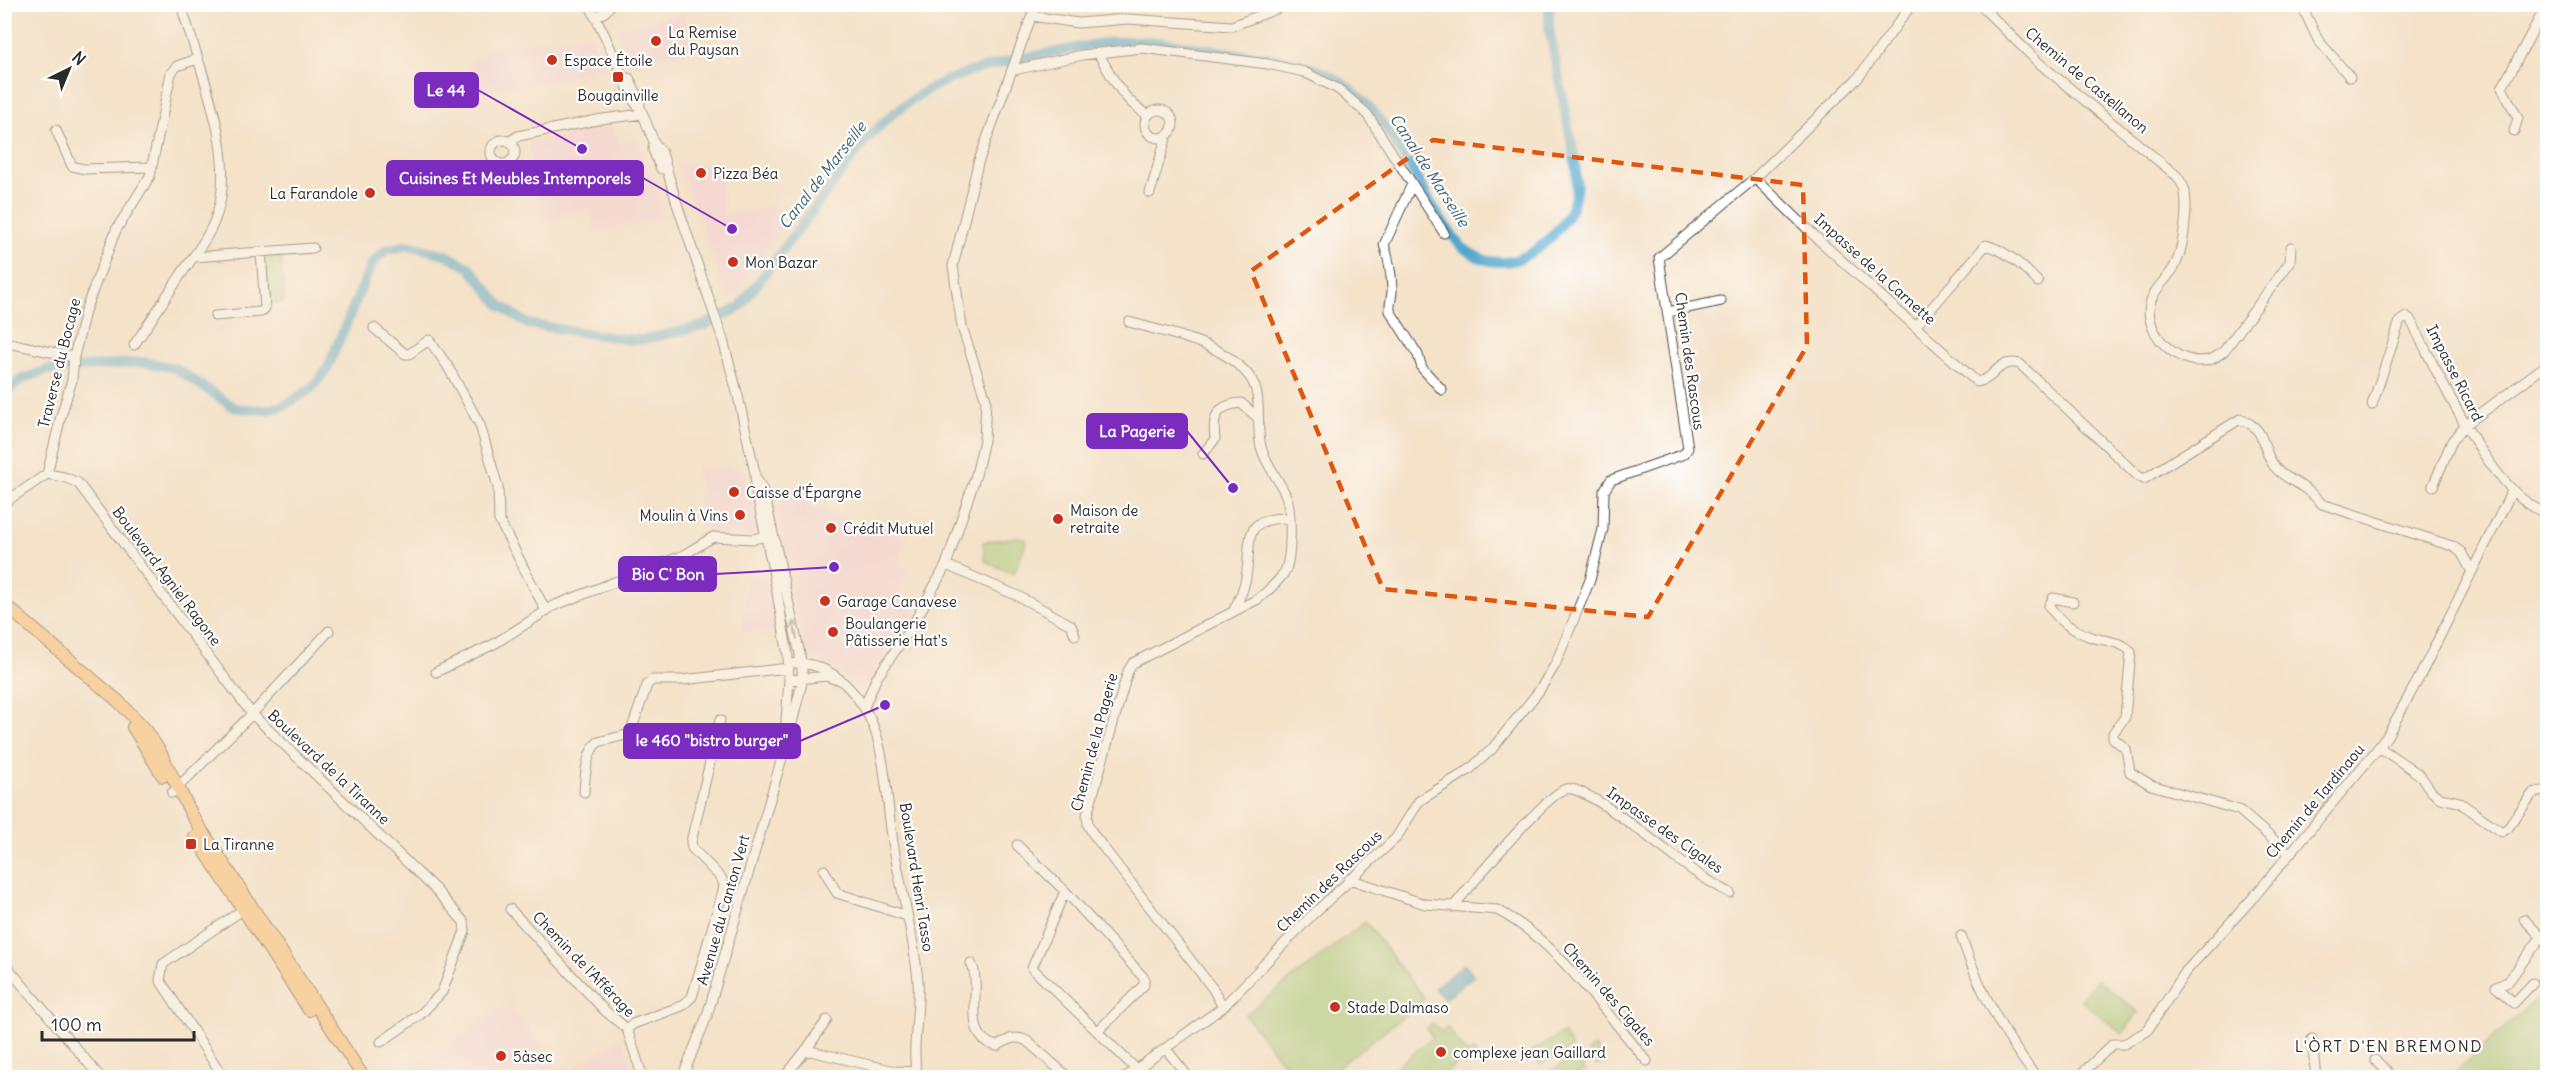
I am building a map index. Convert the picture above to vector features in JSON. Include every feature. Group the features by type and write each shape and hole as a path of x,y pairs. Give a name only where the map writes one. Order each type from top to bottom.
{"main road":[{"path":"4,604 100,687 140,735 248,907 360,1077"}],"street":[{"path":"135,345 194,257 215,220 220,196 224,163 221,137 181,4"},
{"name":"Avenue du Canton Vert","path":"589,4 636,90 654,142 662,153 714,314 738,396 756,477 756,491 769,535 803,679 707,1016 682,1077"},
{"path":"595,17 605,12 610,4"},
{"path":"865,705 880,671 914,623 946,565 976,475 986,420 986,400 963,327 953,266 978,164 1036,4"},
{"name":"Chemin des Rascous","path":"1124,1077 1223,1007 1349,879 1396,838 1419,801 1469,770 1491,749 1543,686 1555,664 1590,580 1603,529 1604,491 1611,480 1684,454 1688,448 1659,258 1755,178 1858,78 1912,4"},
{"name":"Chemin de Castellanon","path":"1979,4 2039,63 2177,176 2185,191 2182,246 2178,260 2150,303 2150,321 2154,331 2171,351 2196,361 2211,359 2224,351 2289,262 2292,247"},
{"path":"2301,4 2318,40 2350,77"},
{"path":"2514,130 2517,118 2502,88 2547,4"},
{"path":"1032,16 1078,22 1128,19 1232,26 1284,6"},
{"path":"1016,63 1142,48 1268,64 1304,72 1338,89 1358,104 1375,124 1444,233"},
{"path":"1098,53 1125,98 1132,106 1148,116"},
{"name":"Traverse du Bocage","path":"47,474 74,374 74,360 85,311 105,255 116,230 150,176 171,73 177,66 197,59"},
{"path":"1150,193 1172,122 1168,114 1155,110 1148,116 1145,124 1148,132 1159,137 1167,135"},
{"path":"512,144 518,136 602,119 624,118 642,112"},
{"path":"56,130 72,166 84,170 152,167"},
{"name":"Impasse de la Carnette","path":"1755,178 1822,243 1977,382 1984,381 2004,363 2020,364 2138,477 2144,479 2240,419 2251,423 2259,430 2272,464 2281,474 2306,488 2322,504 2452,546 2461,552 2471,570"},
{"path":"1412,184 1384,244 1389,258 1390,280 1393,287 1389,302 1390,311 1418,355 1422,368 1442,390"},
{"path":"1916,326 1986,246 1994,247 2021,264 2038,282"},
{"path":"194,257 313,248"},
{"path":"215,316 261,312 265,308 261,252"},
{"path":"1668,312 1721,302"},
{"name":"Impasse Ricard","path":"2372,405 2400,321 2406,317 2411,321 2432,359 2465,425 2512,491"},
{"path":"1129,322 1218,350 1250,377 1258,402 1257,417 1261,447 1286,497 1290,518 1270,518 1262,521 1250,535 1244,588 1234,610"},
{"path":"374,328 405,354 409,354 429,340 447,366 480,424 498,487 499,520 546,611"},
{"path":"4,342 74,360"},
{"path":"2433,486 2452,441 2465,425 2547,364"},
{"path":"1203,454 1215,439 1214,426 1218,413 1226,404 1241,403 1257,417"},
{"path":"4,503 47,474"},
{"name":"Boulevard Agniel Ragone","path":"47,474 64,477 78,483 252,714"},
{"path":"2512,491 2547,514"},
{"name":"Chemin de Tardinaou","path":"2077,1077 2113,1044 2124,1044 2147,1031 2186,971 2252,899 2379,747 2419,678 2512,491"},
{"name":"Chemin de la Pagerie","path":"1223,1007 1213,989 1093,834 1088,825 1087,815 1128,671 1133,663 1258,599 1272,588 1286,571 1290,518"},
{"path":"436,672 494,644 553,606 682,556 713,537 753,539 769,535"},
{"name":"Avenue du Canton Vert","path":"769,535 789,665 784,748"},
{"path":"946,565 1018,596 1071,625 1075,635"},
{"path":"2073,602 2053,598 2049,606 2071,628 2090,637 2123,646 2131,652 2125,717 2113,738 2126,749 2130,772 2151,785 2239,810 2290,854"},
{"path":"252,714 329,631"},
{"name":"Boulevard Henri Tasso","path":"584,792 585,775 594,746 598,742 630,734 647,685 652,680 801,663 830,671 865,705 873,722 887,783 892,840 918,984 916,1075"},
{"name":"Boulevard Henri Tasso","path":"789,680 831,677 852,690"},
{"name":"Boulevard de la Tiranne","path":"175,790 252,714 435,889 464,922 465,931 442,992 421,1014 381,1041"},
{"path":"627,1029 633,1024 682,1006 692,997 724,887 722,879 693,848 691,842 720,720"},
{"path":"2379,747 2420,775 2440,798 2459,802 2502,832 2508,828 2533,793 2547,789"},
{"name":"Impasse des Cigales","path":"1453,907 1525,825 1558,793 1567,789 1575,789 1600,802 1690,869 1730,893"},
{"path":"1017,845 1065,891 1144,978 1144,985 1098,1031"},
{"path":"824,870 837,893 907,916"},
{"name":"Chemin des Cigales","path":"1349,879 1425,904 1497,910 1552,950 1647,1061"},
{"path":"1065,891 1032,968 1136,1069"},
{"path":"224,1077 160,980 163,964 248,907"},
{"name":"Chemin de l'Afférage","path":"510,909 604,1010 627,1029 643,1077"},
{"path":"2523,919 2544,941 2508,982 2496,987 2514,1002 2533,983"},
{"path":"1961,936 1980,985 2003,1031 2037,1077"},
{"path":"4,963 101,1077"},
{"path":"971,963 975,980 974,1021 983,1039 997,1046 1013,1037 1020,1037 1068,1077"},
{"path":"784,1077 827,1020"},
{"path":"2312,1039 2316,1077"},
{"path":"1166,1049 1189,1077"},
{"path":"806,1050 916,1075"},
{"path":"2375,1060 2387,1071 2389,1077"},
{"path":"885,1077 895,1071"}],"highlighted area":[{"path":"1433,140 1803,185 1807,346 1648,617 1383,589 1251,271"}],"shaded area":[{"name":"La Remise du Paysan","path":"684,13 693,51 631,61 616,28"},
{"path":"590,34 608,70 544,83 451,97 472,63 487,49 500,45"},
{"path":"611,126 621,145 637,138 666,218 595,232 591,210 542,221 528,142"},
{"path":"718,160 725,214 778,206 783,229 735,294 727,298 699,219 676,166"},
{"path":"697,467 744,468 758,534 746,536 716,532 700,527"},
{"path":"783,495 907,539 898,564 909,568 898,599 917,607 879,662 868,688 861,691 838,670 806,652 791,584 795,579 798,563 785,558 774,507 779,504"},
{"path":"747,577 768,579 775,631 741,632"},
{"path":"510,1002 562,1076 621,1038 637,1077 399,1077"}],"green space":[{"path":"265,254 281,254 284,302 268,303"},
{"path":"1019,537 1027,540 1014,574 985,561 983,542"},
{"name":"Stade Dalmaso","path":"1365,922 1425,999 1325,1077 1294,1077 1245,1015"},
{"path":"2097,979 2138,1012 2123,1034 2081,1000"},
{"path":"2547,989 2547,1069 2537,1077 2458,1077 2457,1071"},
{"name":"complexe jean Gaillard","path":"1433,1023 1441,1032 1447,1027 1468,1054 1473,1050 1477,1055 1467,1063 1463,1059 1440,1077 1384,1076 1433,1038 1426,1028"},
{"path":"1563,1033 1572,1048 1540,1065 1532,1051"},
{"path":"1595,1046 1604,1062 1597,1066 1588,1051"},
{"path":"1577,1056 1585,1071 1573,1077 1547,1077 1545,1074"}],"water":[{"path":"1464,964 1474,976 1444,999 1434,988"}],"waterway":[{"name":"Canal de Marseille","path":"4,393 22,379 47,370 143,362 175,368 235,408 265,410 284,406 312,388 327,369 372,263 386,250 408,245 447,255 470,268 500,305 528,324 642,340 702,326 739,308 865,141 885,120 906,104 927,90 971,71 995,64 1112,42 1159,42 1279,59 1308,66 1336,79 1367,105 1382,123 1446,227 1461,246 1483,259 1494,262 1511,261 1535,250 1556,231 1571,209 1576,192 1575,160 1549,28 1549,4"}],"place":[{"name":"La Remise du Paysan","path":"656,41"},
{"name":"Espace Étoile","path":"552,60"},
{"name":"Bougainville","path":"618,77"},
{"name":"Le 44","path":"582,149"},
{"name":"Pizza Béa","path":"701,173"},
{"name":"La Farandole","path":"370,193"},
{"name":"Cuisines Et Meubles Intemporels","path":"732,229"},
{"name":"Mon Bazar","path":"733,262"},
{"name":"La Pagerie","path":"1233,488"},
{"name":"Caisse d'Épargne","path":"734,492"},
{"name":"Moulin à Vins","path":"740,515"},
{"name":"Maison de retraite","path":"1058,519"},
{"name":"Crédit Mutuel","path":"831,528"},
{"name":"Bio C' Bon","path":"834,567"},
{"name":"Garage Canavese","path":"825,601"},
{"name":"Boulangerie Pâtisserie Hat's","path":"833,632"},
{"name":"le 460 \"bistro burger\"","path":"885,705"},
{"name":"La Tiranne","path":"191,844"},
{"name":"Stade Dalmaso","path":"1335,1007"},
{"name":"complexe jean Gaillard","path":"1441,1052"},
{"name":"5àsec","path":"501,1056"}],"district":[{"name":"L'ÒRT D'EN BREMOND","path":"2389,1046"}]}
